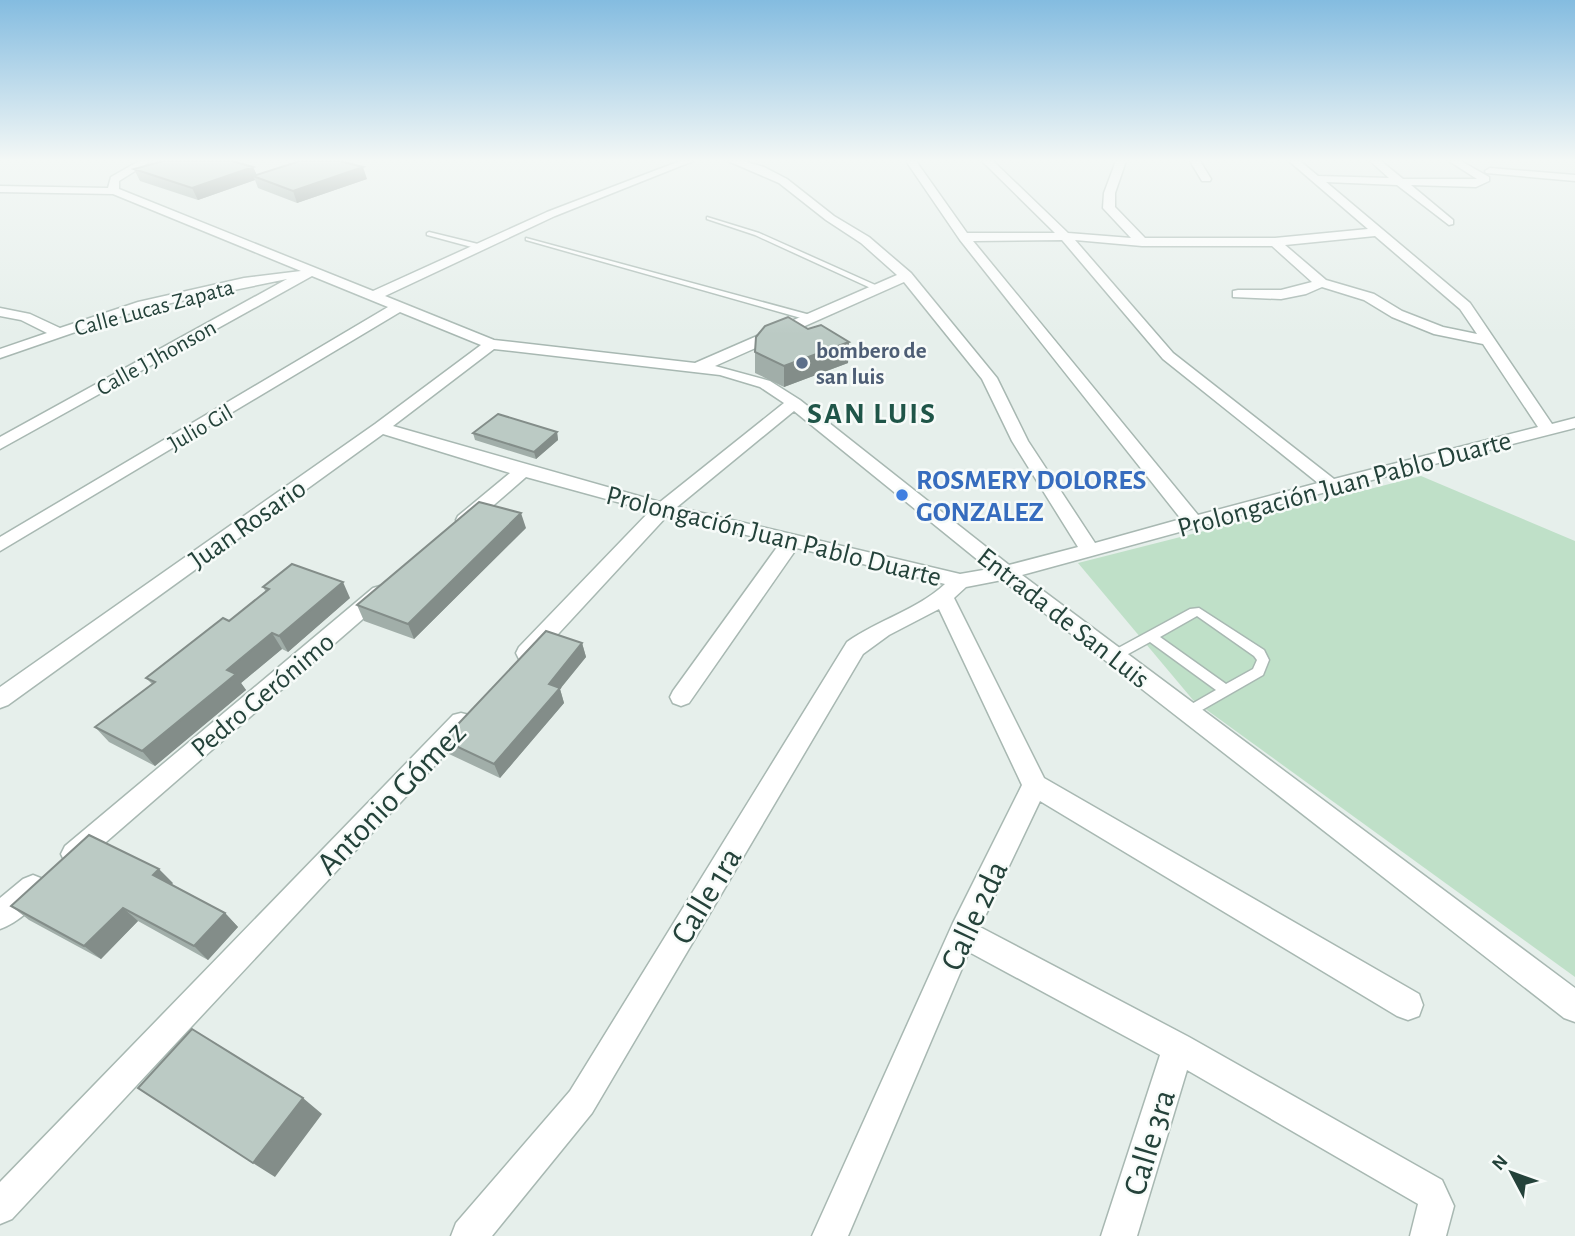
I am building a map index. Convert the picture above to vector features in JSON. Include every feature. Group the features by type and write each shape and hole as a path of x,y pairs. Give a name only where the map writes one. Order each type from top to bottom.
{"street":[{"name":"Entrada de San Luis","path":"183,219 491,344 722,371 765,384 794,403 1006,573 1188,713 1575,1007"},
{"path":"373,296 541,219"},
{"path":"831,219 865,240 906,276 989,378 1020,441 1090,550"},
{"path":"951,219 1194,523"},
{"path":"1047,219 1168,356 1332,485"},
{"path":"1119,219 1142,242"},
{"path":"1362,219 1465,306 1547,429"},
{"path":"1445,219 1449,222"},
{"path":"964,237 1065,236 1142,242 1275,242 1378,232"},
{"path":"1275,242 1321,282 1369,297 1397,314 1439,331 1489,341"},
{"name":"Calle Lucas Zapata","path":"1,354 138,306 244,282 311,271"},
{"name":"Calle J Jhonson","path":"0,443 311,271"},
{"path":"695,368 906,276"},
{"path":"1238,294 1276,295 1308,291 1321,282"},
{"name":"Julio Gil","path":"0,545 400,306"},
{"path":"0,312 25,317 59,333"},
{"name":"Juan Rosario","path":"0,699 381,428 491,344"},
{"path":"509,671 663,509 794,403"},
{"name":"Prolongación Juan Pablo Duarte","path":"381,428 523,471 792,540 952,590 1332,485 1575,423"},
{"path":"450,534 523,471"},
{"path":"681,696 792,540"},
{"name":"Pedro Gerónimo","path":"0,916 398,578"},
{"path":"952,590 1035,785 1408,1005"},
{"name":"Calle 1ra","path":"470,1236 581,1102 855,648 869,636 952,590"},
{"name":"Antonio Gómez","path":"0,1207 481,701"},
{"name":"Calle 2da","path":"830,1236 963,933 1035,785"},
{"path":"963,933 1178,1048 1430,1192 1436,1199 1437,1206 1429,1236"},
{"name":"Calle 3ra","path":"1119,1236 1178,1048"}],"lane":[{"path":"711,219 757,234 878,288"},
{"path":"429,234 479,247"},
{"path":"528,239 811,318"},
{"path":"1114,656 1194,612 1199,612 1259,653 1263,660 1258,672 1188,713"},
{"path":"1150,636 1226,691"}],"green space":[{"path":"1421,476 1575,541 1575,977 1193,700 1078,563"}],"building":[{"path":"788,317 808,329 821,325 849,342 784,366 755,352 756,337 765,326"},
{"path":"498,414 557,432 534,452 473,433"},
{"path":"479,502 521,513 408,624 357,605"},
{"path":"292,564 343,582 279,636 272,633 227,670 236,674 142,751 95,727 155,682 146,678 223,618 229,621 269,589 263,587"},
{"path":"546,631 582,643 549,684 560,688 494,764 443,740"},
{"path":"89,835 159,869 153,875 225,913 194,946 123,908 84,946 11,906"},
{"path":"192,1029 303,1098 253,1163 138,1088"}],"place":[{"name":"bombero de san luis","path":"802,363"},
{"name":"ROSMERY DOLORES GONZALEZ","path":"902,495"}],"district":[{"name":"SAN LUIS","path":"872,413"}]}
